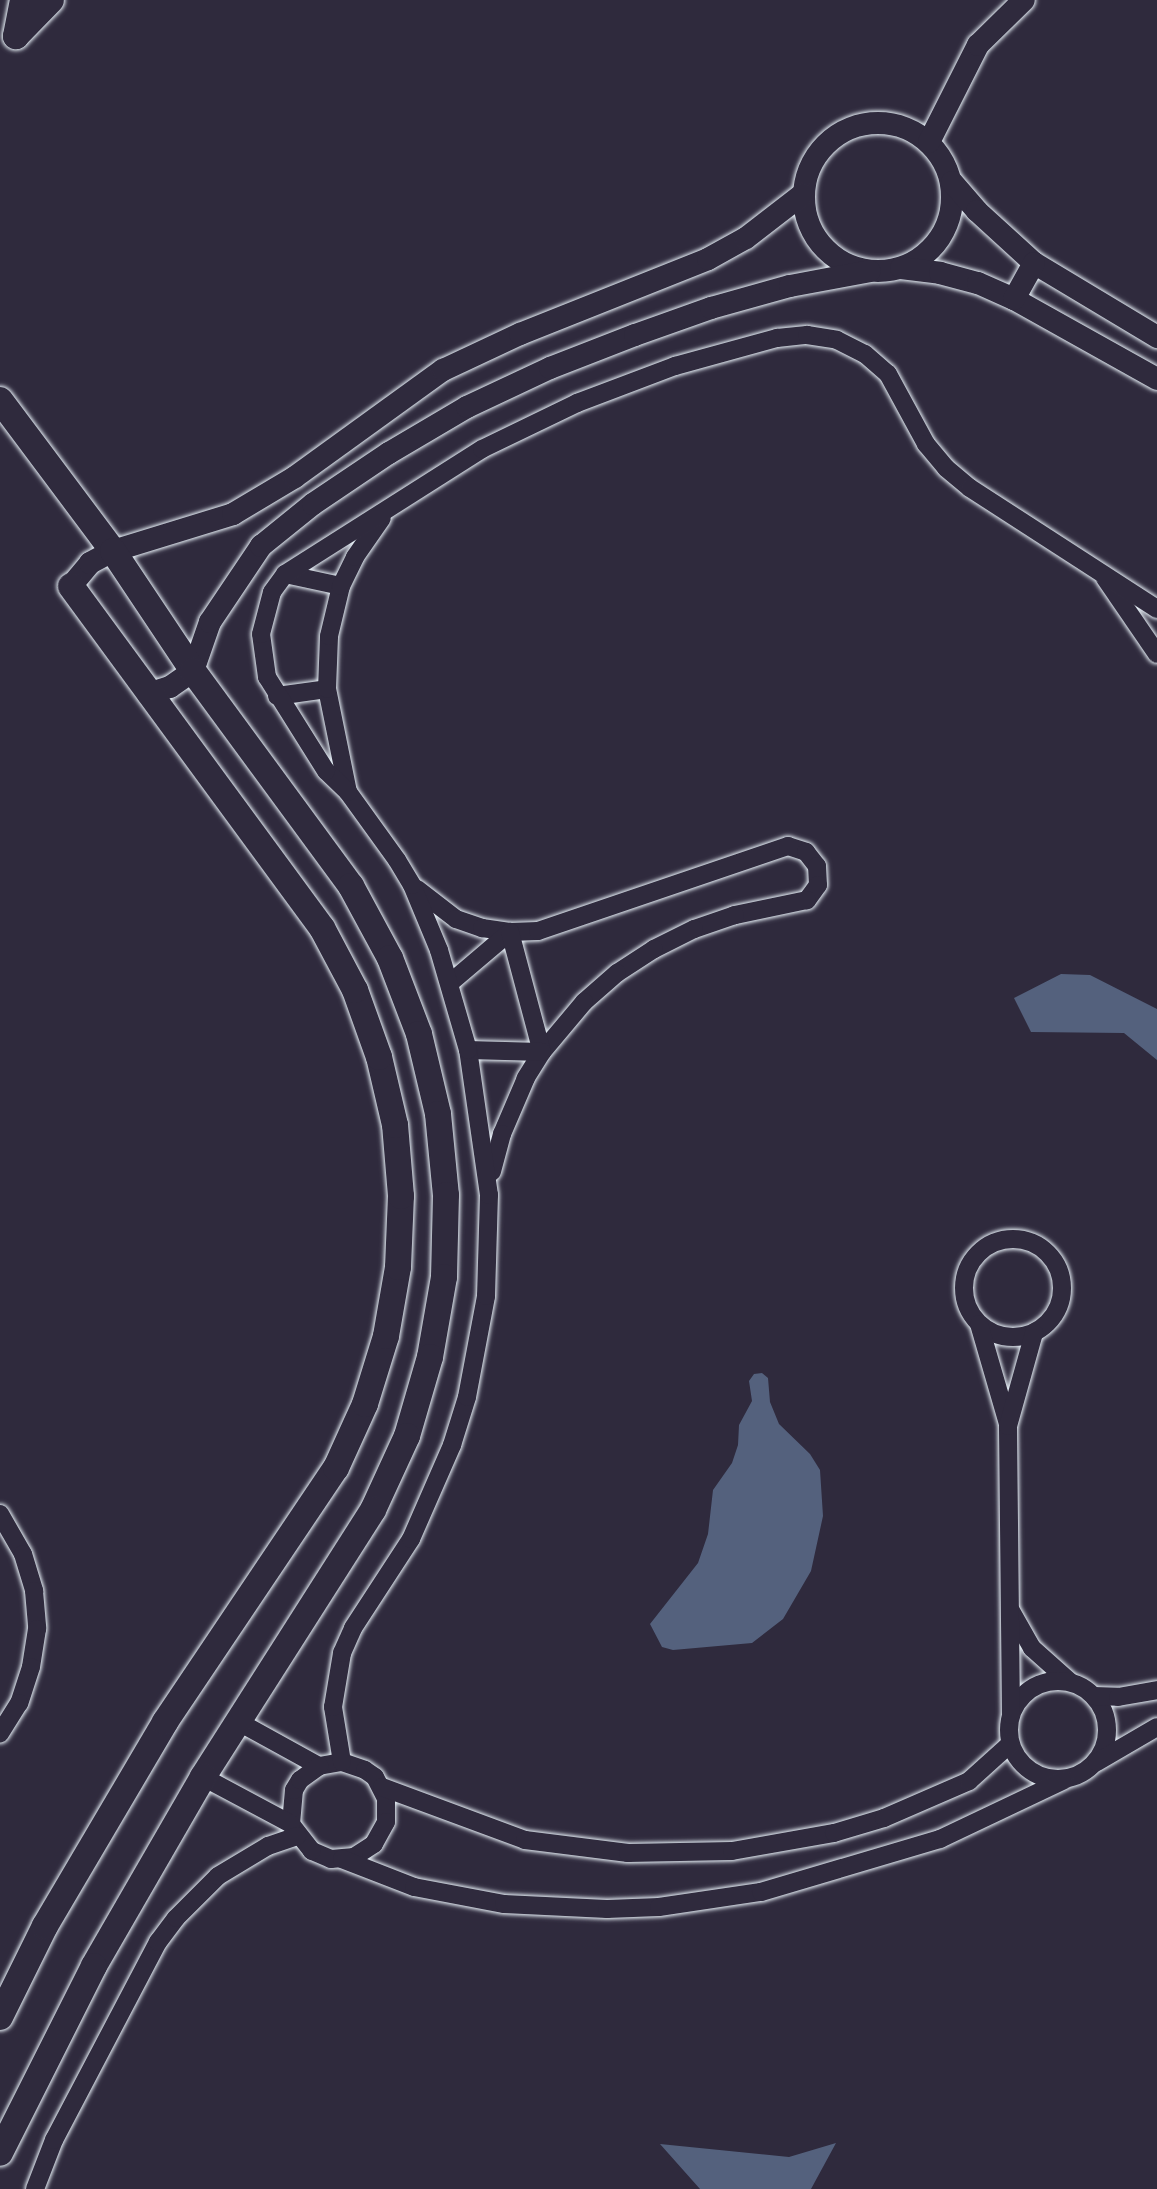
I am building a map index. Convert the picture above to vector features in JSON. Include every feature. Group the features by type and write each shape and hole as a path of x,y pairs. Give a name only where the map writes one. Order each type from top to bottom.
{"main road":[{"path":"8,43 23,0"},
{"path":"8,43 51,0"},
{"path":"0,400 113,551 193,671 351,886 390,958 419,1034 438,1114 446,1195 444,1277 430,1357 407,1436 373,1510 203,1777 94,1966 0,2153"},
{"path":"0,2017 45,1926 165,1722 336,1468 365,1404 386,1336 398,1267 401,1196 395,1125 379,1057 355,990 322,928 71,586"}],"street":[{"path":"929,142 978,45 1024,0"},
{"path":"870,271 848,265 829,254 814,237 805,216 803,194 806,176 825,144 856,126 887,123 903,126 929,142 947,167 952,182 951,213 946,228 928,253 901,268"},
{"path":"952,182 996,229 1034,263 1157,337"},
{"path":"71,586 90,563 113,551 233,514 295,477 443,370 520,334 708,259 746,238 803,194"},
{"path":"1014,299 1034,263"},
{"path":"148,694 170,687 193,671 210,622 261,546 313,504 389,453 467,407 522,381 635,335 738,300 870,271 901,268 965,280 1014,299 1157,379"},
{"path":"489,1195 502,1134 514,1102 542,1052 584,1002 617,973 654,949 694,929 735,915 807,900 818,885 817,866 806,852 788,846 565,924 510,932 456,919 432,904 412,885 348,792 326,771 277,696 261,656 261,634 272,592 285,574 482,449 577,403 675,366 777,338 807,335 837,340 865,354 888,374 926,444 946,468 970,488 1157,609"},
{"path":"348,792 327,689 329,636 341,586 372,529 393,505"},
{"path":"1099,569 1157,654"},
{"path":"285,574 341,586"},
{"path":"277,696 327,689"},
{"path":"342,1762 333,1707 342,1653 353,1628 411,1539 452,1445 467,1397 486,1296 489,1195 468,1050 450,983 412,885"},
{"path":"450,983 510,932"},
{"path":"510,932 542,1052"},
{"path":"468,1050 542,1052"},
{"path":"1008,1426 979,1324 964,1298 968,1267 990,1245 1020,1239 1048,1253 1062,1281 1056,1312 1034,1333 1008,1426 1010,1744 1027,1768 1039,1776 1064,1780"},
{"path":"979,1324 1005,1336 1034,1333"},
{"path":"0,1514 23,1554 34,1591 37,1629 31,1667 19,1703 0,1733"},
{"path":"1008,1605 1032,1648 1069,1681 1094,1696 1118,1697 1157,1690"},
{"path":"1011,1715 1027,1691 1040,1684 1069,1681"},
{"path":"1094,1696 1107,1722 1103,1752 1095,1764"},
{"path":"237,1721 319,1766"},
{"path":"203,1777 294,1830 312,1851 342,1859 414,1887 491,1902 607,1909 659,1907 761,1892 940,1839 1095,1764 1157,1727"},
{"path":"294,1830 294,1790 319,1766 342,1762 365,1770 382,1787 525,1840 628,1853 706,1853 783,1844 884,1818 969,1781 1010,1744"},
{"path":"342,1859 365,1852 381,1834 388,1810 382,1787"},
{"path":"35,2189 54,2140 158,1942 176,1918 218,1876 294,1830"}],"water":[{"path":"1061,974 1090,975 1157,1009 1157,1060 1124,1033 1031,1032 1014,998"},
{"path":"762,1373 768,1378 770,1402 779,1424 810,1454 820,1470 823,1516 811,1571 783,1619 752,1643 673,1650 662,1647 650,1624 698,1563 708,1534 713,1490 732,1463 738,1445 739,1425 752,1401 749,1381 754,1374"},
{"path":"836,2143 811,2189 700,2189 660,2144 789,2157"}]}
